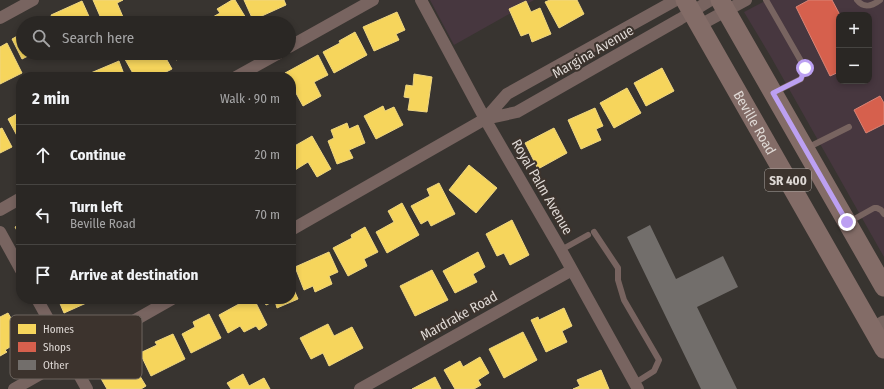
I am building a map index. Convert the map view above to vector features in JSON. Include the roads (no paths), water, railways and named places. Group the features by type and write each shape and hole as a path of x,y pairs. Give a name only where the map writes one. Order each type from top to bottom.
{"main road":[{"name":"SR 400","path":"723,5 884,287"},
{"name":"Beville Road","path":"693,12 879,327 884,348"}],"street":[{"path":"0,18 33,0"},
{"path":"296,43 373,0"},
{"name":"Royal Palm Avenue","path":"421,0 485,119 561,250 636,386"},
{"name":"Margina Avenue","path":"485,119 507,94 676,0"},
{"name":"Margina Avenue","path":"296,227 485,119 517,112 693,12 711,0"},
{"path":"693,12 746,0"},
{"path":"245,72 266,60"},
{"path":"0,210 16,201"},
{"path":"0,232 16,261"},
{"name":"Mardrake Road","path":"360,389 572,270"},
{"path":"40,304 46,315"},
{"path":"142,316 163,304"},
{"path":"14,389 32,379"},
{"path":"82,379 87,389"}],"lane":[{"path":"766,0 805,68 801,79 773,93"},
{"path":"857,0 862,5 866,6 872,5 880,0"},
{"path":"806,149 849,127"},
{"path":"847,222 874,208 881,210 884,214"},
{"path":"594,232 618,268 618,280 624,300 659,360 654,371 636,386"},
{"path":"561,250 588,235"}]}
